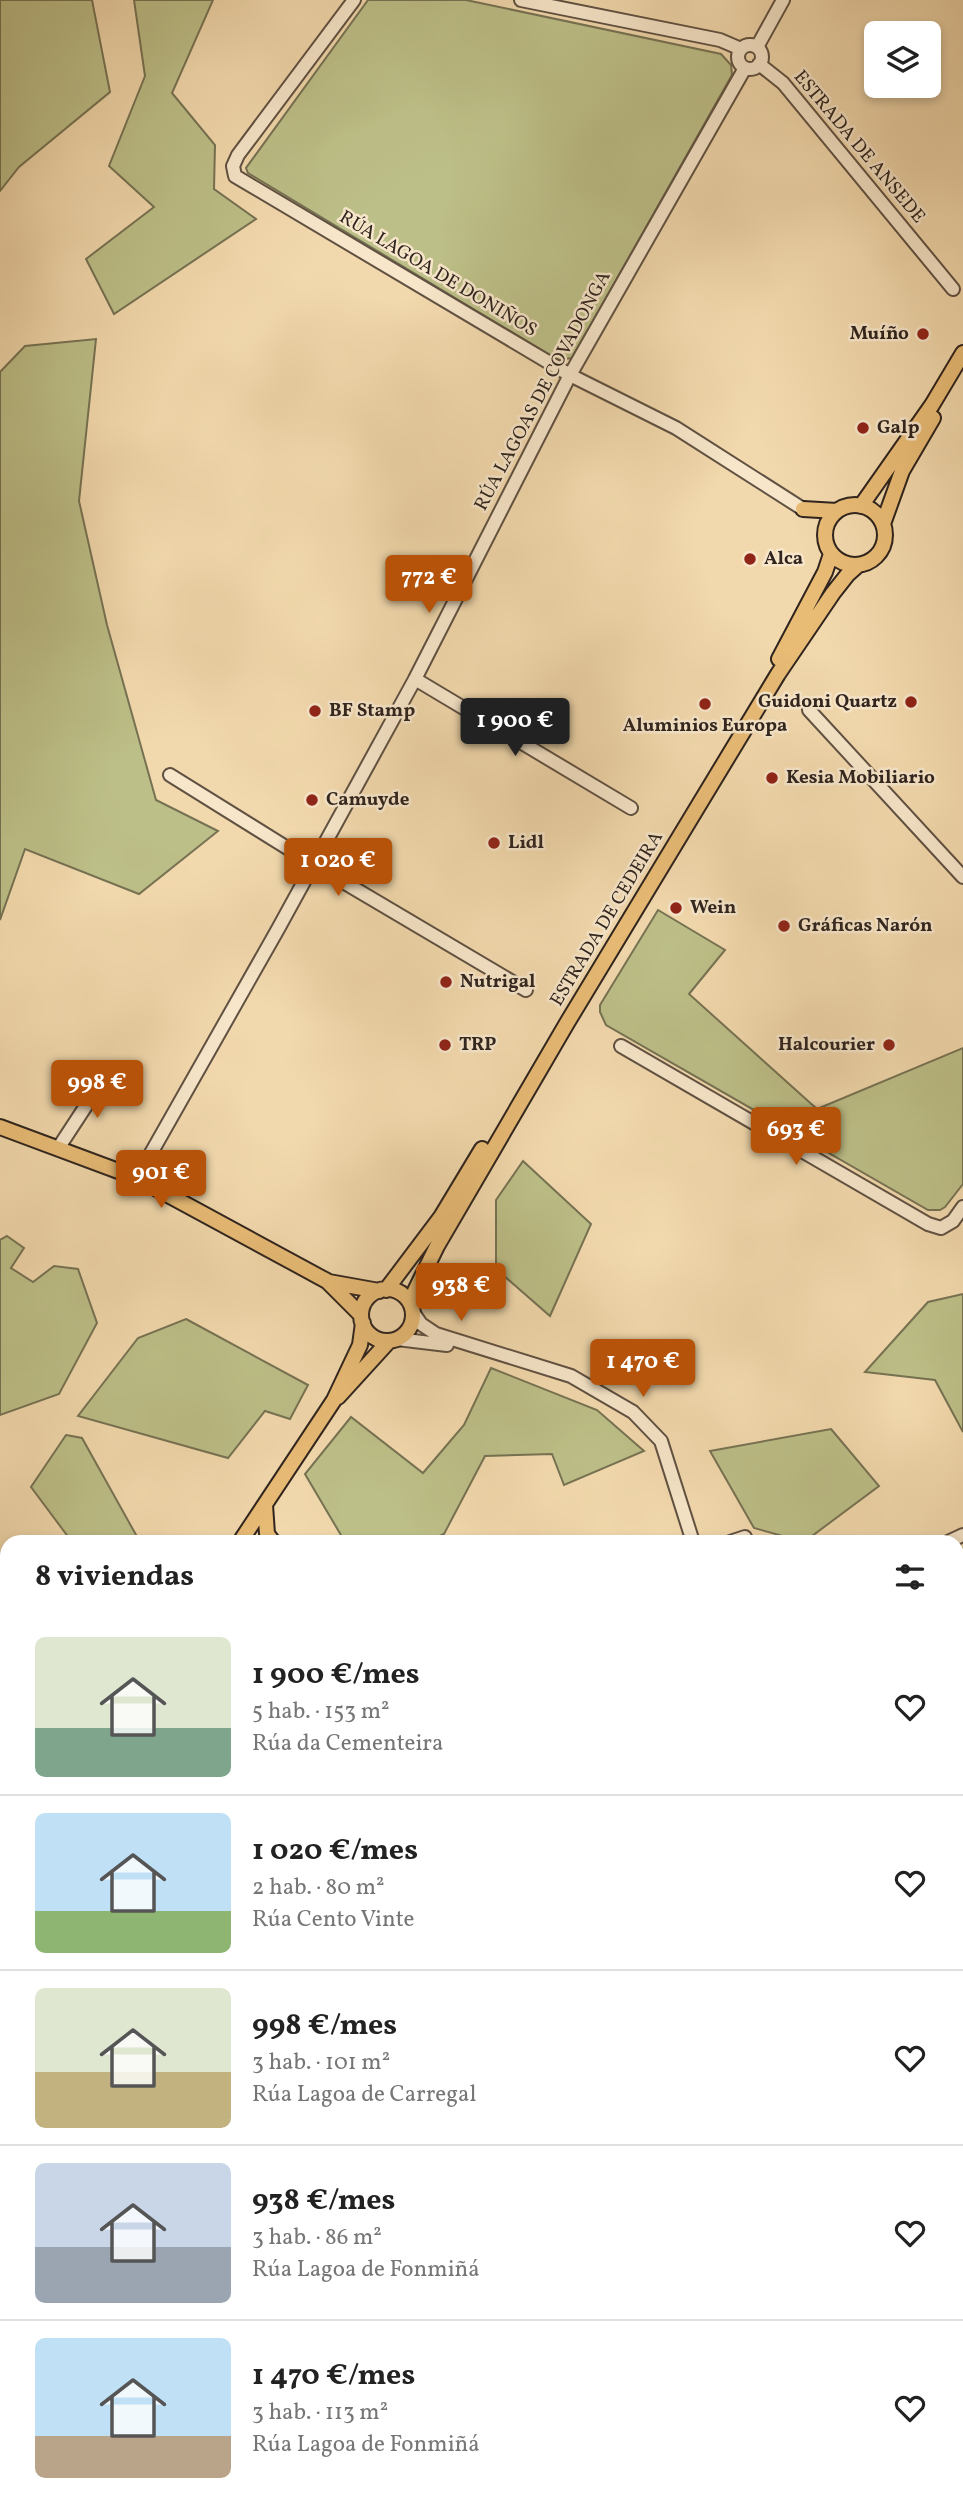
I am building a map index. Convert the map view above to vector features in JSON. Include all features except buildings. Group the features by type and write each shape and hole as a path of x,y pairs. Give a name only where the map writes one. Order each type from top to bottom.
{"main road":[{"path":"861,506 932,405 963,353"},
{"path":"883,524 902,471 963,368"},
{"path":"848,506 861,506 874,512 883,524 885,537 882,549 872,560 857,566 843,563 831,554 825,532 828,520 837,511 848,506"},
{"path":"803,509 837,511"},
{"path":"803,509 825,532"},
{"name":"ESTRADA DE CEDEIRA","path":"383,1290 441,1217 742,721 789,640 825,572 831,554"},
{"name":"ESTRADA DE CEDEIRA","path":"412,1308 437,1246 630,918 778,674 833,593 857,566"},
{"path":"0,1127 137,1178 327,1282 362,1319 373,1337 393,1340"},
{"path":"327,1282 400,1292 412,1308 410,1328 393,1340 334,1401"},
{"path":"245,1535 334,1401 360,1345 367,1298 383,1290"},
{"path":"265,1505 268,1535"},
{"path":"250,1529 260,1535"}],"street":[{"name":"RÚA LAGOA DE DONIÑOS","path":"354,0 238,155 233,166 235,176 570,375 676,428 803,509"},
{"path":"521,0 720,40 741,49"},
{"path":"757,47 783,0"},
{"path":"747,45 757,47 762,57 759,64 754,68 745,68 738,60 741,49 747,45"},
{"name":"ESTRADA DE ANSEDE","path":"759,64 783,83 953,289"},
{"name":"RÚA LAGOAS DE COVADONGA","path":"137,1178 415,679 570,375 745,68"},
{"path":"415,679 631,808"},
{"path":"809,710 963,877"},
{"path":"170,775 313,864 526,990"},
{"path":"621,1046 928,1224 941,1228 953,1221 963,1207"},
{"path":"59,1147 95,1092 112,1074"},
{"path":"412,1308 421,1324 436,1335 496,1351 571,1376 601,1391 648,1426 661,1441 692,1535"},
{"path":"393,1340 496,1351"}],"green space":[{"path":"0,0 92,0 110,92 19,167 0,191"},
{"path":"134,0 213,0 172,93 215,145 214,189 256,219 114,314 86,259 154,207 109,166 145,76"},
{"path":"368,0 466,0 721,54 731,65 732,75 572,358 558,360 248,173 246,168"},
{"path":"96,339 79,501 107,625 156,800 218,831 139,894 25,849 0,920 0,372 25,346"},
{"path":"658,910 725,950 689,994 817,1109 963,1048 963,1184 945,1207 928,1210 606,1025 600,1005"},
{"path":"523,1161 591,1224 550,1316 496,1269 496,1200"},
{"path":"7,1236 24,1248 11,1268 33,1282 54,1266 78,1269 97,1323 59,1394 0,1415 0,1240"},
{"path":"963,1294 963,1432 935,1380 865,1372 928,1302"},
{"path":"186,1319 308,1385 290,1419 265,1411 228,1458 78,1416 138,1338"},
{"path":"491,1368 597,1410 644,1451 564,1485 552,1454 485,1456 442,1535 341,1535 305,1474 351,1417 423,1473 464,1425"},
{"path":"831,1429 879,1486 813,1535 779,1535 754,1528 710,1451"},
{"path":"66,1435 82,1438 136,1535 67,1535 31,1487"}],"place":[{"name":"Muíño","path":"923,334"},
{"name":"Galp","path":"863,428"},
{"name":"Alca","path":"750,559"},
{"name":"Guidoni Quartz","path":"911,702"},
{"name":"Aluminios Europa","path":"705,704"},
{"name":"BF Stamp","path":"315,711"},
{"name":"Kesia Mobiliario","path":"772,778"},
{"name":"Camuyde","path":"312,800"},
{"name":"Lidl","path":"494,843"},
{"name":"Wein","path":"676,908"},
{"name":"Gráficas Narón","path":"784,926"},
{"name":"Nutrigal","path":"446,982"},
{"name":"TRP","path":"445,1045"},
{"name":"Halcourier","path":"889,1045"}]}
